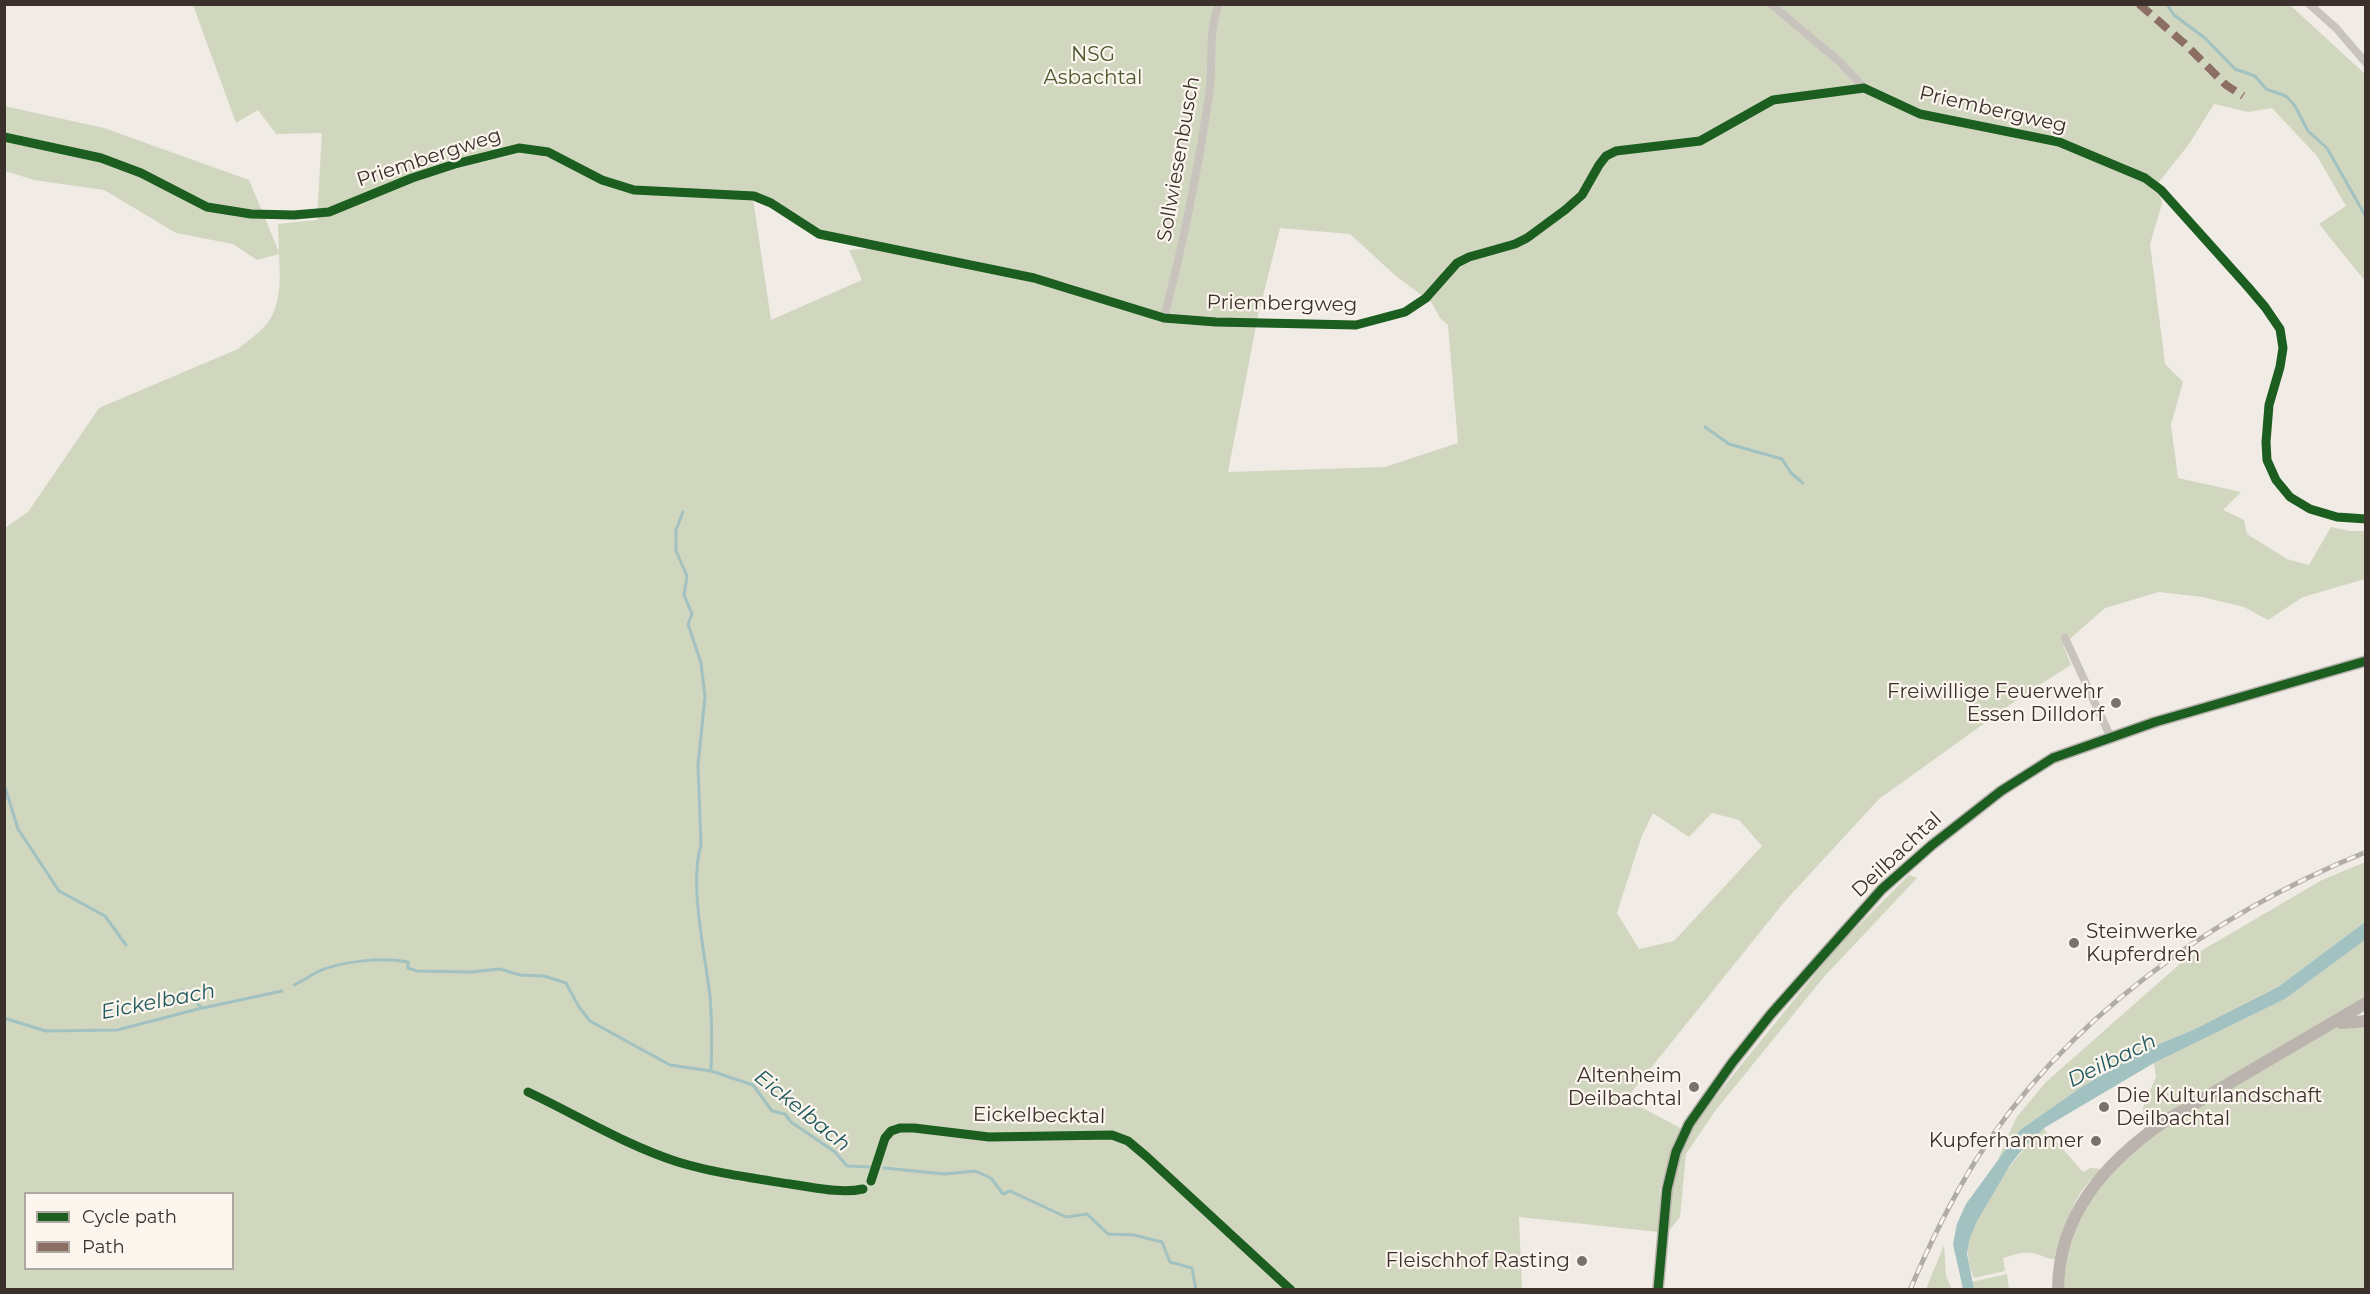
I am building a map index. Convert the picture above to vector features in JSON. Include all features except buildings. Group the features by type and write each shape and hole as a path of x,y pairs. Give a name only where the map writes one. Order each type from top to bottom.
{"street":[{"name":"Sollwiesenbusch","path":"1164,318 1201,152 1210,92 1213,22 1219,4"},
{"path":"1772,4 1840,62 1864,88"},
{"path":"2309,4 2336,28 2366,63"},
{"name":"Priembergweg","path":"4,137 101,158 141,173 207,207 266,214 329,212 394,185 455,164 509,150 532,149 548,152 617,186 634,190 754,196 771,203 819,234 1050,282 1164,318 1216,322 1356,325 1405,312 1426,298 1456,264 1469,256 1515,244 1527,238 1556,217 1584,192 1606,156 1616,151 1700,141 1773,100 1864,88 1920,114 2059,142 2131,171 2153,183 2248,287 2280,329 2283,348 2269,405 2265,442 2267,460 2276,480 2290,497 2310,509 2337,517 2366,519"},
{"path":"2065,638 2111,738"},
{"name":"Deilbachtal","path":"1658,1290 1667,1189 1681,1138 1689,1124 1720,1078 1771,1014 1882,890 1959,821 2053,758 2155,722 2366,661"},
{"path":"2058,1290 2062,1250 2076,1214 2098,1178 2115,1160 2135,1142 2165,1121 2366,1003"},
{"path":"2302,1039 2366,1011"},
{"path":"2341,1023 2366,1022"},
{"name":"Eickelbecktal","path":"871,1181 885,1137 891,1131 900,1128 989,1137 1112,1135 1128,1141 1147,1157 1291,1290"}],"green space":[{"name":"NSG Asbachtal","path":"193,5 2290,5 2365,74 2365,281 2319,224 2346,206 2317,156 2272,108 2248,112 2214,104 2189,144 2159,182 2162,204 2150,244 2165,364 2183,382 2171,425 2178,478 2241,492 2223,510 2244,520 2247,534 2287,559 2309,565 2331,527 2365,531 2365,579 2303,597 2268,620 2244,607 2202,597 2159,592 2105,608 2063,645 2071,665 2028,692 1879,799 1785,901 1626,1099 1682,1129 1672,1151 1660,1189 1659,1232 1519,1217 1522,1289 5,1289 5,528 28,512 99,408 238,349 259,332 272,317 278,297 280,275 279,254 257,260 233,244 176,233 104,190 34,180 5,171 4,106 104,128 249,180 279,252 278,224 317,220 322,133 276,134 258,110 236,123","holes":["522,144 542,147 602,178 639,188 602,183 542,154 520,151 503,157 488,154","753,199 777,205 820,233 969,260 1072,284 1141,311 1194,317 1257,320 1280,228 1350,234 1396,276 1432,303 1440,318 1448,325 1458,443 1385,467 1228,472 1256,326 1184,324 1139,315 1078,292 877,248 849,250 862,280 771,320","1653,813 1689,837 1712,813 1739,820 1762,846 1674,941 1639,949 1617,913 1641,838"]},
{"path":"2365,862 2365,922 2278,987 2195,1029 2138,1053 2080,1088 2020,1130 1998,1160 2016,1118 2046,1082 2182,962 2322,880"},
{"path":"1909,875 1917,878 1823,978 1715,1111 1686,1154 1680,1217 1668,1232 1672,1190 1681,1154 1693,1126 1838,946"},
{"path":"2365,940 2365,998 2145,1132 2143,1107 2156,1077 2154,1063 2285,999"},
{"path":"2336,1020 2365,1024 2365,1289 2059,1290 2074,1220 2136,1143"},
{"path":"2044,1128 2083,1172 2090,1168 2103,1169 2085,1187 2072,1209 2056,1259 2029,1253 2018,1254 2003,1258 2005,1271 1974,1278 1968,1251 1977,1219 2008,1168"},
{"path":"1944,1245 1946,1276 1952,1289 1926,1289"},
{"path":"2007,1274 2009,1289 1975,1289 1971,1282"}],"water":[{"path":"2365,922 2365,940 2285,999 2154,1063 2044,1128 2010,1165 1977,1221 1967,1254 1974,1289 1963,1289 1953,1244 1957,1224 1966,1204 2020,1130 2080,1088 2138,1053 2195,1029 2278,987"}],"waterway":[{"path":"2167,4 2174,15 2205,38 2235,69 2255,76 2266,89 2286,96 2295,106 2308,131 2327,148 2366,217"},
{"path":"1705,427 1729,444 1782,459 1791,473 1803,483"},
{"path":"683,512 676,530 676,551 687,576 684,595 692,614 688,624 701,663 705,697 698,765 701,845 698,861 697,899 710,996 711,1070"},
{"path":"4,784 18,829 59,891 105,916 126,945"},
{"name":"Eickelbach","path":"294,985 319,971 351,962 375,960 408,962 408,968 417,971 471,972 500,969 520,975 544,976 566,983 579,1007 590,1021 670,1065 711,1071 753,1085 772,1111 785,1114 791,1122 835,1152 847,1166 870,1167"},
{"path":"182,990 201,1007"},
{"name":"Eickelbach","path":"4,1018 46,1031 117,1030 198,1009 282,991"},
{"name":"Eickelbach","path":"884,1168 945,1174 975,1171 991,1178 1003,1194 1010,1191 1066,1217 1087,1214 1108,1234 1134,1235 1162,1242 1170,1262 1192,1268 1196,1290"}],"railway":[{"path":"1910,1290 1940,1224 1976,1160 2012,1109 2053,1061 2098,1017 2147,976 2253,906 2309,877 2366,852"}],"marked path":[{"path":"2139,4 2185,44 2226,85 2243,96"}],"cycle path":[{"path":"4,137 101,158 141,173 207,207 251,214 294,215 329,212 412,178 455,164 519,148 548,152 602,180 634,190 754,196 771,203 819,234 1034,278 1164,318 1216,322 1356,325 1405,312 1426,298 1457,263 1527,238 1582,195 1599,165 1606,156 1616,151 1700,141 1773,100 1864,88 1920,114 2059,142 2145,178 2161,190 2248,287 2280,329 2283,348 2269,405 2266,442 2267,460 2276,480 2290,497 2310,509 2337,517 2366,519"},
{"path":"1658,1290 1667,1189 1676,1152 1689,1124 1732,1063 1771,1014 1882,889 1932,845 2001,791 2053,758 2155,722 2366,661"},
{"path":"528,1092 620,1138 678,1162 733,1175 817,1188 845,1191 863,1189"},
{"path":"871,1181 885,1138 891,1131 900,1128 989,1137 1112,1135 1128,1141 1147,1157 1291,1290"}],"place":[{"name":"Freiwillige Feuerwehr Essen Dilldorf","path":"2116,703"},
{"name":"Steinwerke Kupferdreh","path":"2074,943"},
{"name":"Altenheim Deilbachtal","path":"1694,1087"},
{"name":"Die Kulturlandschaft Deilbachtal","path":"2104,1107"},
{"name":"Kupferhammer","path":"2096,1141"},
{"name":"Fleischhof Rasting","path":"1582,1261"}],"water label":[{"name":"Deilbach","path":"2112,1061"}]}
